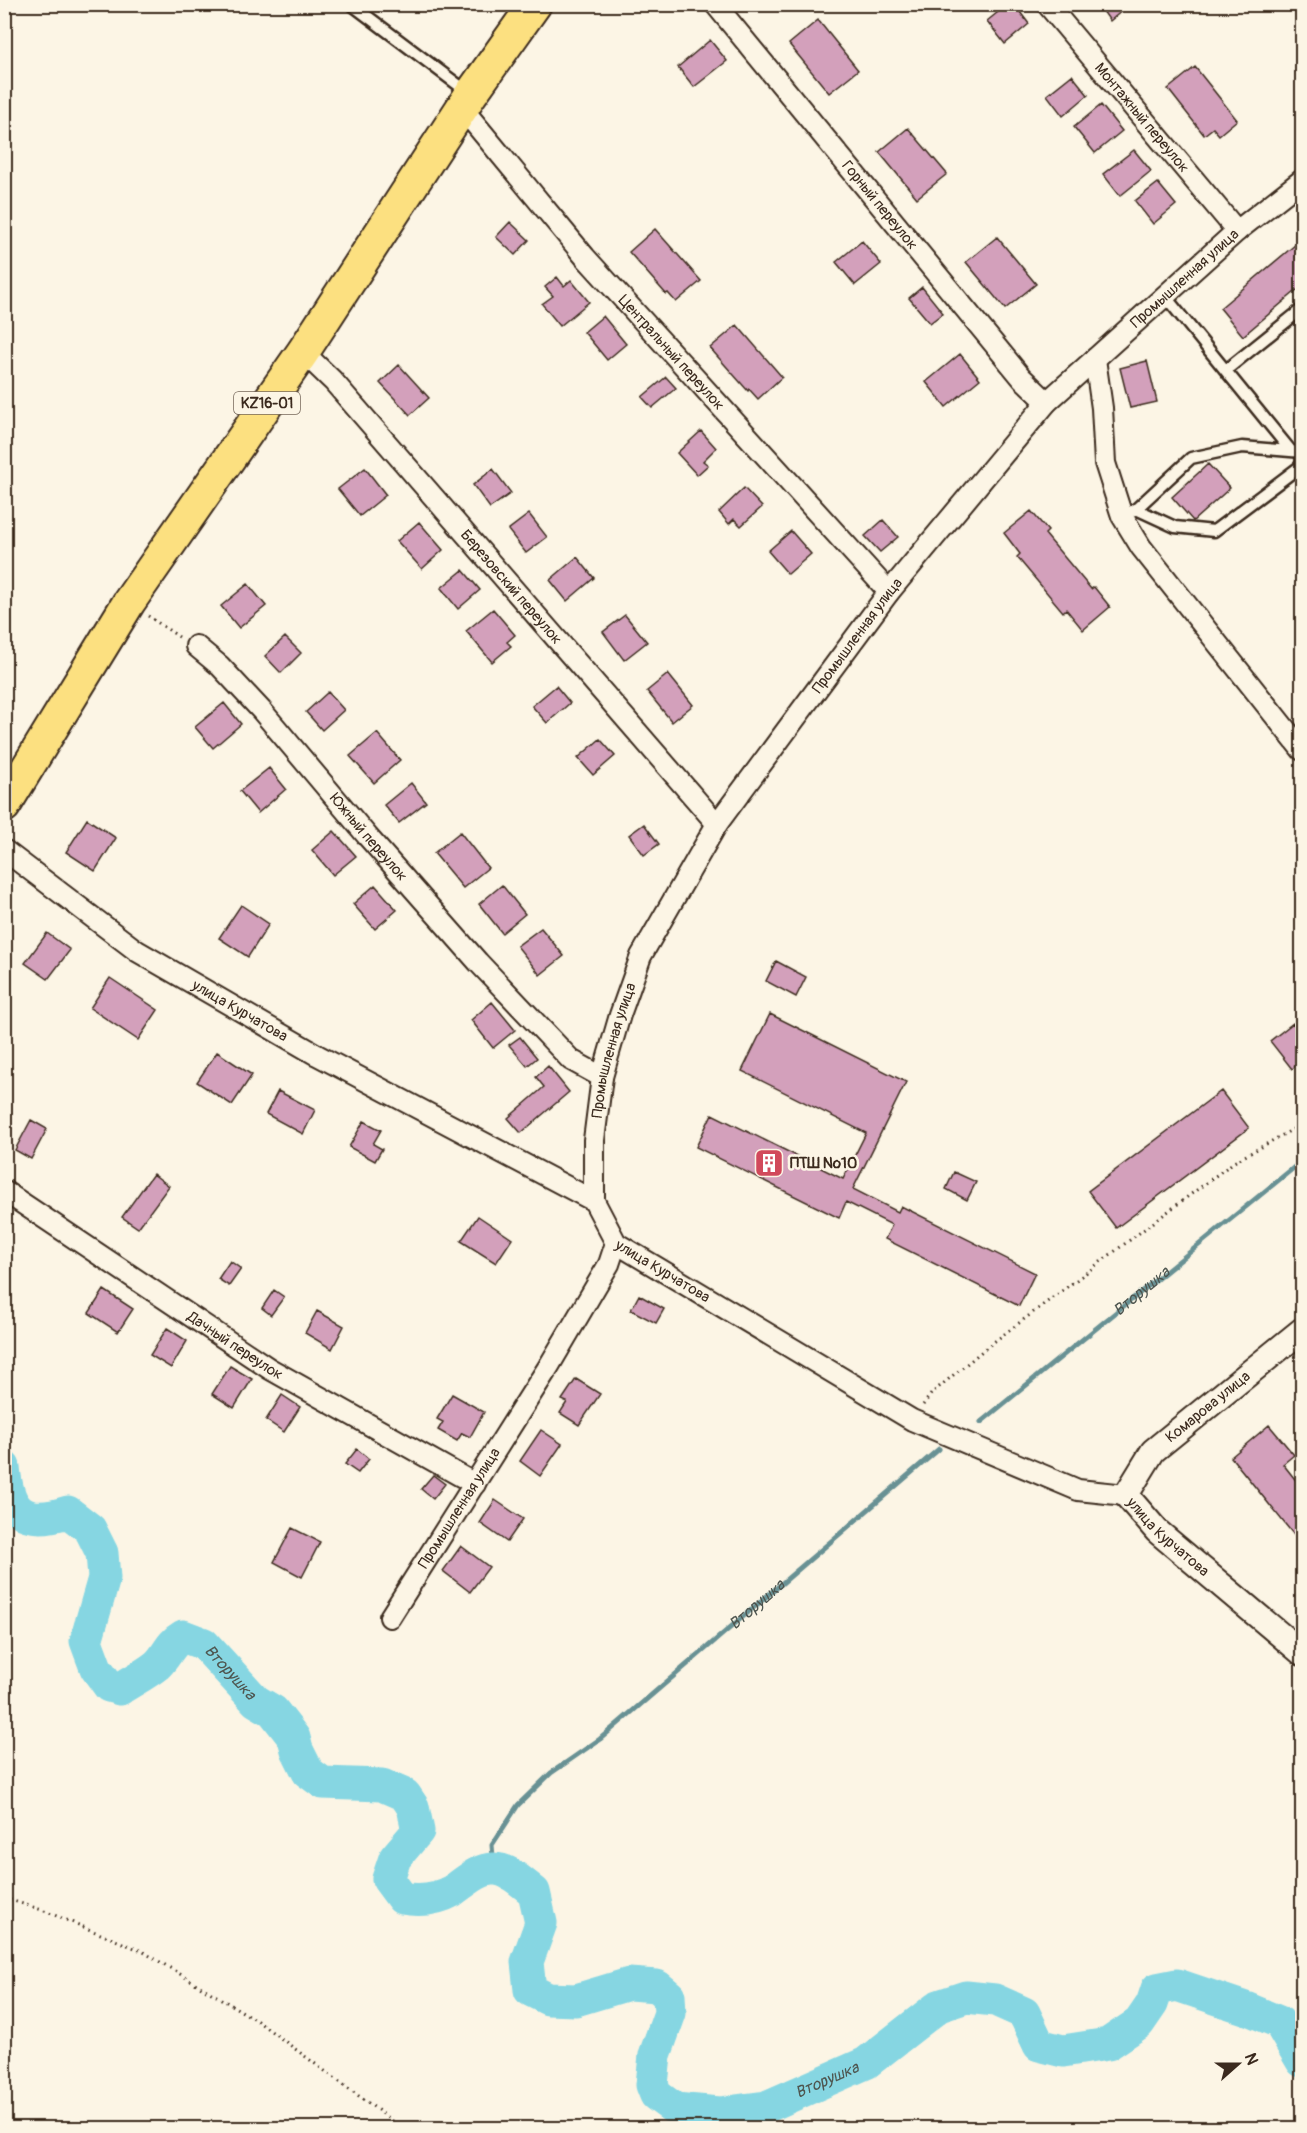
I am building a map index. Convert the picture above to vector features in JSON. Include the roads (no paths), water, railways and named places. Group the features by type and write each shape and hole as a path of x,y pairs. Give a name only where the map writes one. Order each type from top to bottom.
{"main road":[{"name":"KZ16-01","path":"4,806 129,602 303,352 466,101 535,4"}],"street":[{"name":"Горный переулок","path":"715,4 1022,378 1047,402"},
{"name":"Монтажный переулок","path":"1047,4 1237,231"},
{"name":"Центральный переулок","path":"466,101 585,257 889,592"},
{"name":"Промышленная улица","path":"594,1201 594,1140 602,1077 620,1015 641,956 717,824 889,592 1047,402 1237,231 1300,187"},
{"name":"Березовский переулок","path":"303,352 333,381 717,824"},
{"path":"1095,359 1102,408 1105,463 1129,513 1141,547 1302,750"},
{"name":"Южный переулок","path":"196,646 220,666 262,711 368,837 478,962 571,1060 602,1077"},
{"name":"улица Курчатова","path":"4,850 137,951 317,1055 594,1201 616,1243 912,1420 1078,1490 1126,1495 1157,1531 1302,1653"},
{"name":"Дачный переулок","path":"4,1191 270,1370 475,1484"},
{"name":"Промышленная улица","path":"390,1617 475,1484 609,1264 616,1243"},
{"name":"Комарова улица","path":"1126,1495 1153,1451 1302,1330"}],"lane":[{"path":"351,4 466,101"},
{"path":"1165,296 1297,452"},
{"path":"1226,370 1302,309"},
{"path":"1129,513 1191,458 1242,447 1297,452"},
{"path":"1129,513 1176,527 1214,531 1302,465"}],"waterway":[{"name":"Вторушка","path":"981,1422 1302,1161"},
{"name":"Вторушка","path":"494,1869 492,1845 518,1805 551,1773 600,1739 939,1449"},
{"name":"Вторушка","path":"4,1467 9,1495 21,1512 29,1516 40,1517 68,1512 90,1529 102,1553 104,1578 86,1641 96,1668 109,1686 120,1689 157,1665 175,1642 183,1636 204,1644 256,1701 273,1711 294,1738 308,1772 323,1783 382,1785 405,1795 413,1807 418,1831 395,1858 388,1879 402,1898 434,1898 452,1891 488,1869 505,1871 534,1892 541,1923 527,1962 530,1990 548,1999 576,2000 629,1984 657,1986 669,1996 670,2013 655,2055 652,2085 656,2095 675,2109 720,2113 766,2107 866,2063 939,2006 966,1997 995,2000 1024,2013 1039,2045 1063,2051 1108,2044 1139,2023 1152,2004 1157,1989 1177,1985 1279,2022 1302,2061"}],"place":[{"name":"ПТШ №10","path":"769,1163"}]}
